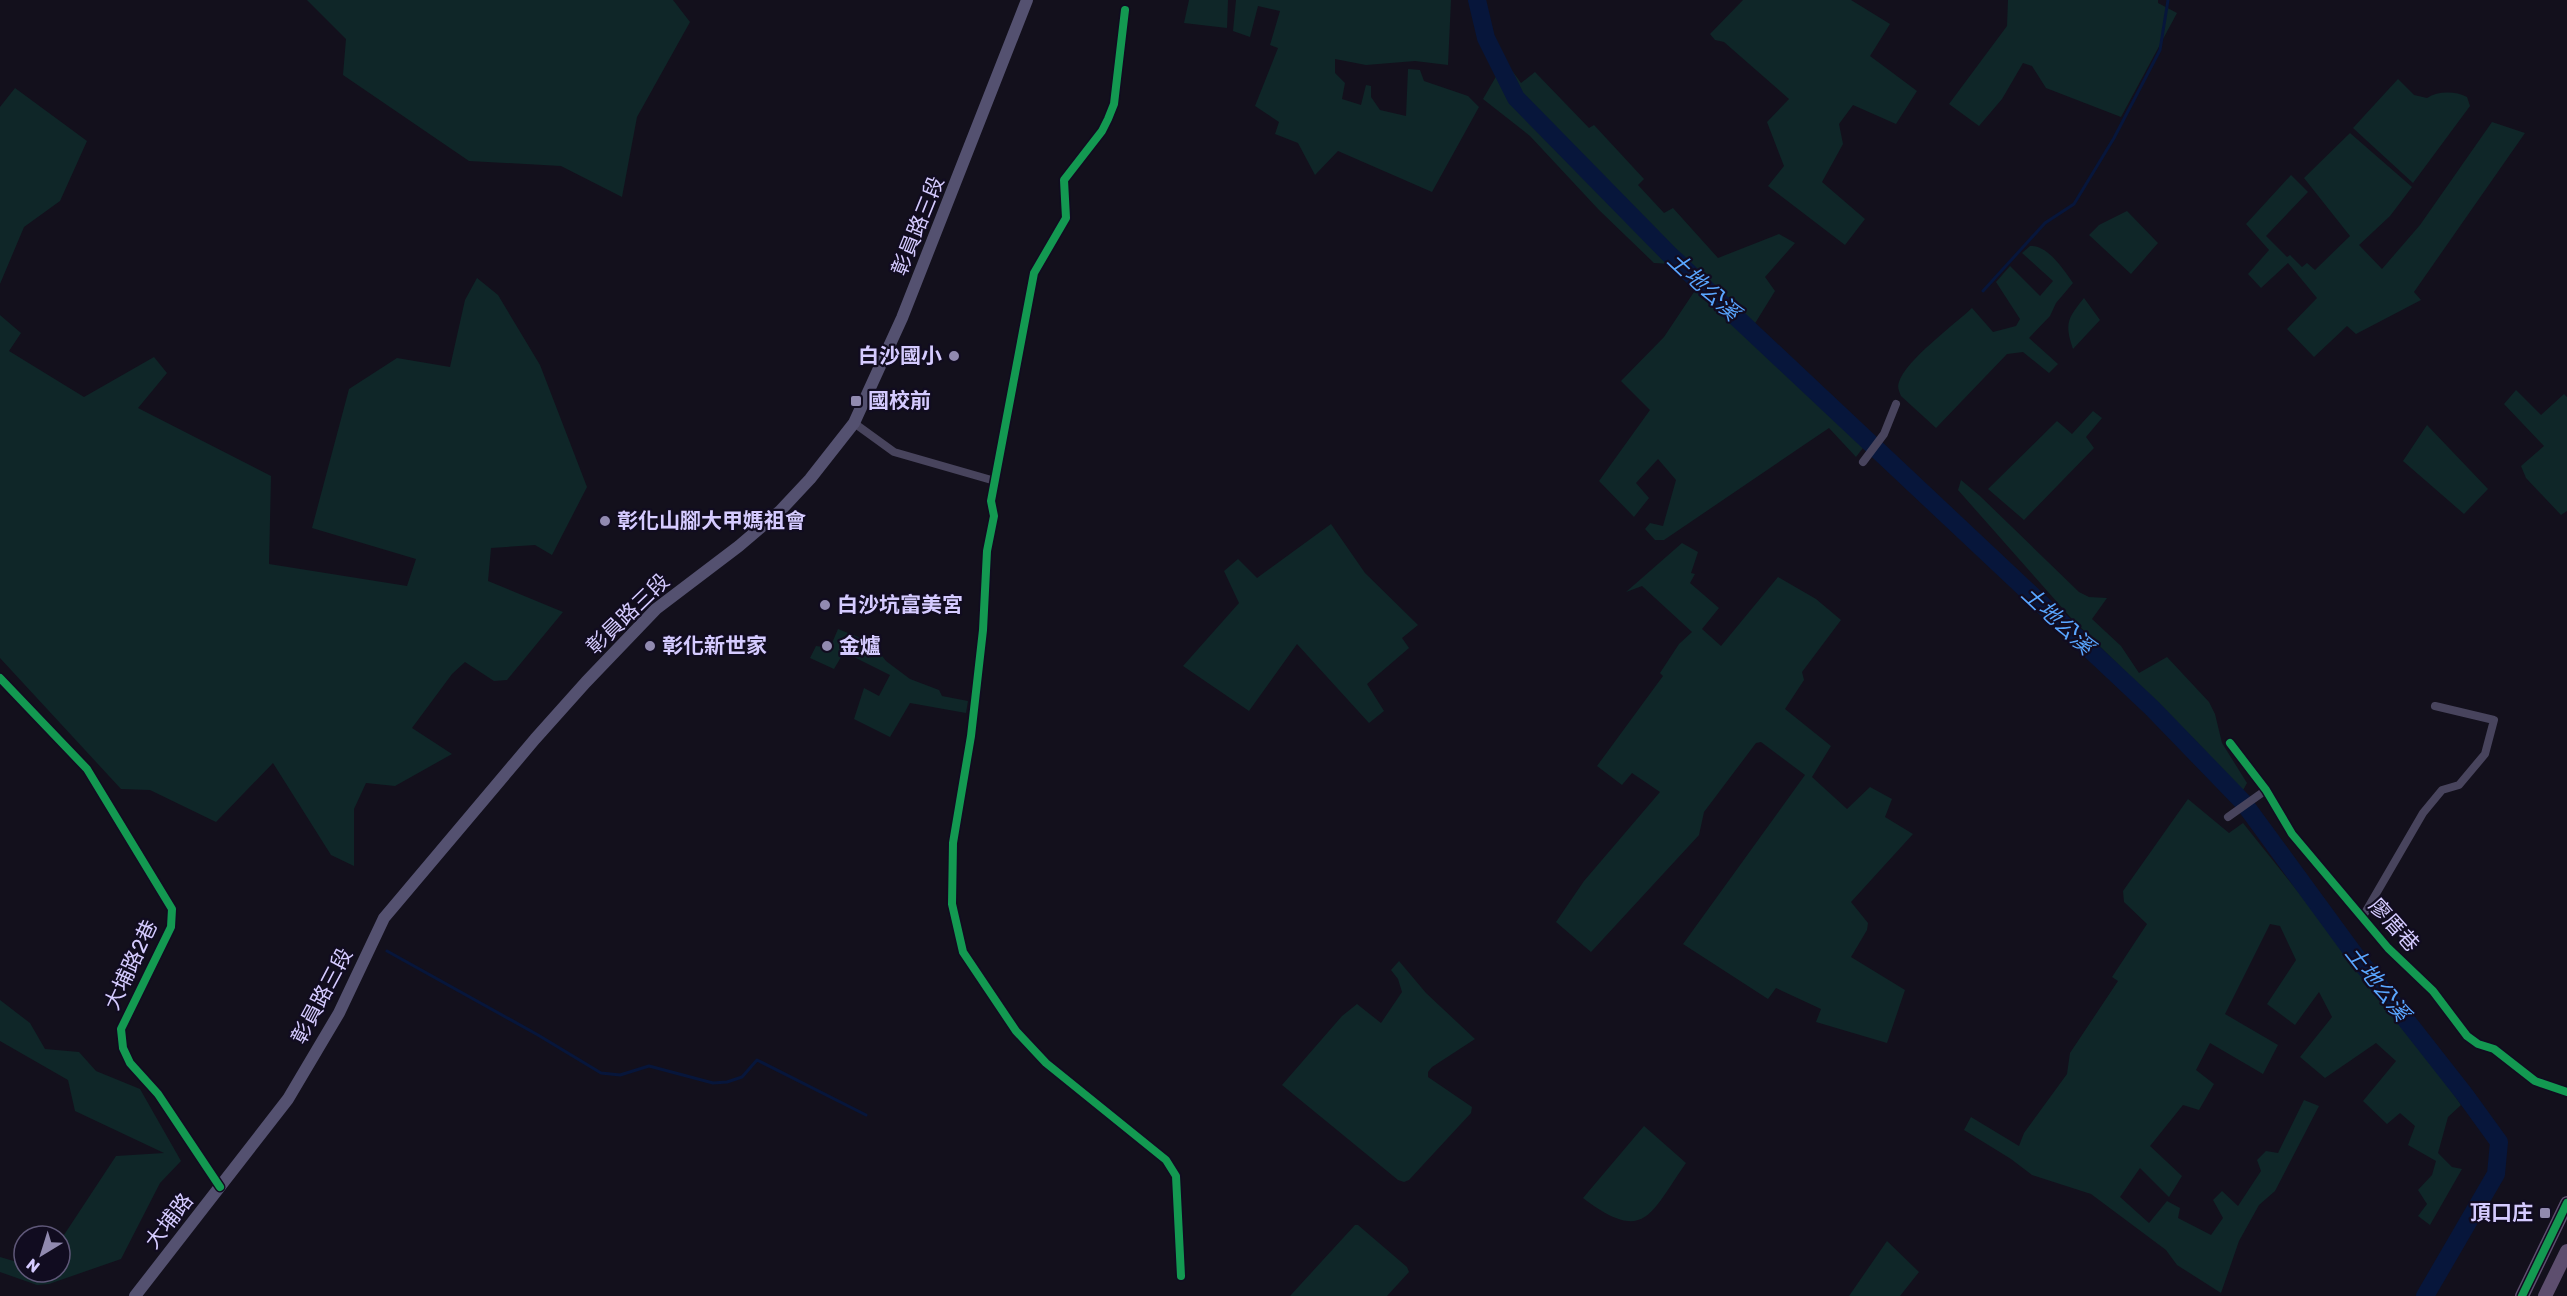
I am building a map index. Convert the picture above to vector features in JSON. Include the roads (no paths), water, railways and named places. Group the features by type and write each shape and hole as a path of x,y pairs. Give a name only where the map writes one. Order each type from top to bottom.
{"main road":[{"name":"彰員路三段","path":"235,1170 288,1099 339,1013 384,918 586,682 656,609 780,512 810,479 854,423 902,318 1027,0"},
{"name":"大埔路","path":"135,1296 235,1170"},
{"path":"2522,1296 2567,1203"},
{"path":"2545,1296 2567,1251"}],"street":[{"path":"1125,10 1113,104 1108,119 1102,131 1064,180 1066,218 1034,273 991,501 994,516 987,551 983,630 972,726 953,843 952,904 963,952 1016,1031 1046,1062 1173,1168 1176,1176 1181,1276"},
{"path":"1863,462 1884,434 1896,404"},
{"path":"854,423 894,452 995,481"},
{"name":"大埔路2巷","path":"0,678 87,769 172,909 171,927 121,1029 123,1048 130,1063 158,1094 220,1187"},
{"path":"2362,918 2423,813 2442,790 2459,785 2485,754 2494,720 2435,706"},
{"name":"廖厝巷","path":"2230,743 2266,790 2292,834 2388,948 2433,992 2467,1036 2478,1044 2494,1049 2535,1081 2567,1092"},
{"path":"2232,816 2266,790"}],"waterway":[{"name":"土地公溪","path":"1477,0 1486,38 1516,98 1669,254 2152,708 2243,802 2352,951 2465,1095 2499,1142 2496,1174 2425,1296"},
{"path":"1983,291 2045,223 2074,204 2114,138 2160,50 2168,0"},
{"path":"387,951 538,1035 601,1073 620,1075 649,1066 713,1083 727,1082 742,1077 757,1060 866,1115"}],"place":[{"name":"白沙國小","path":"954,356"},
{"name":"國校前","path":"856,401"},
{"name":"彰化山腳大甲媽祖會","path":"605,521"},
{"name":"白沙坑富美宮","path":"825,605"},
{"name":"彰化新世家","path":"650,646"},
{"name":"金爐","path":"827,646"},
{"name":"頂口庄","path":"2545,1213"}]}
